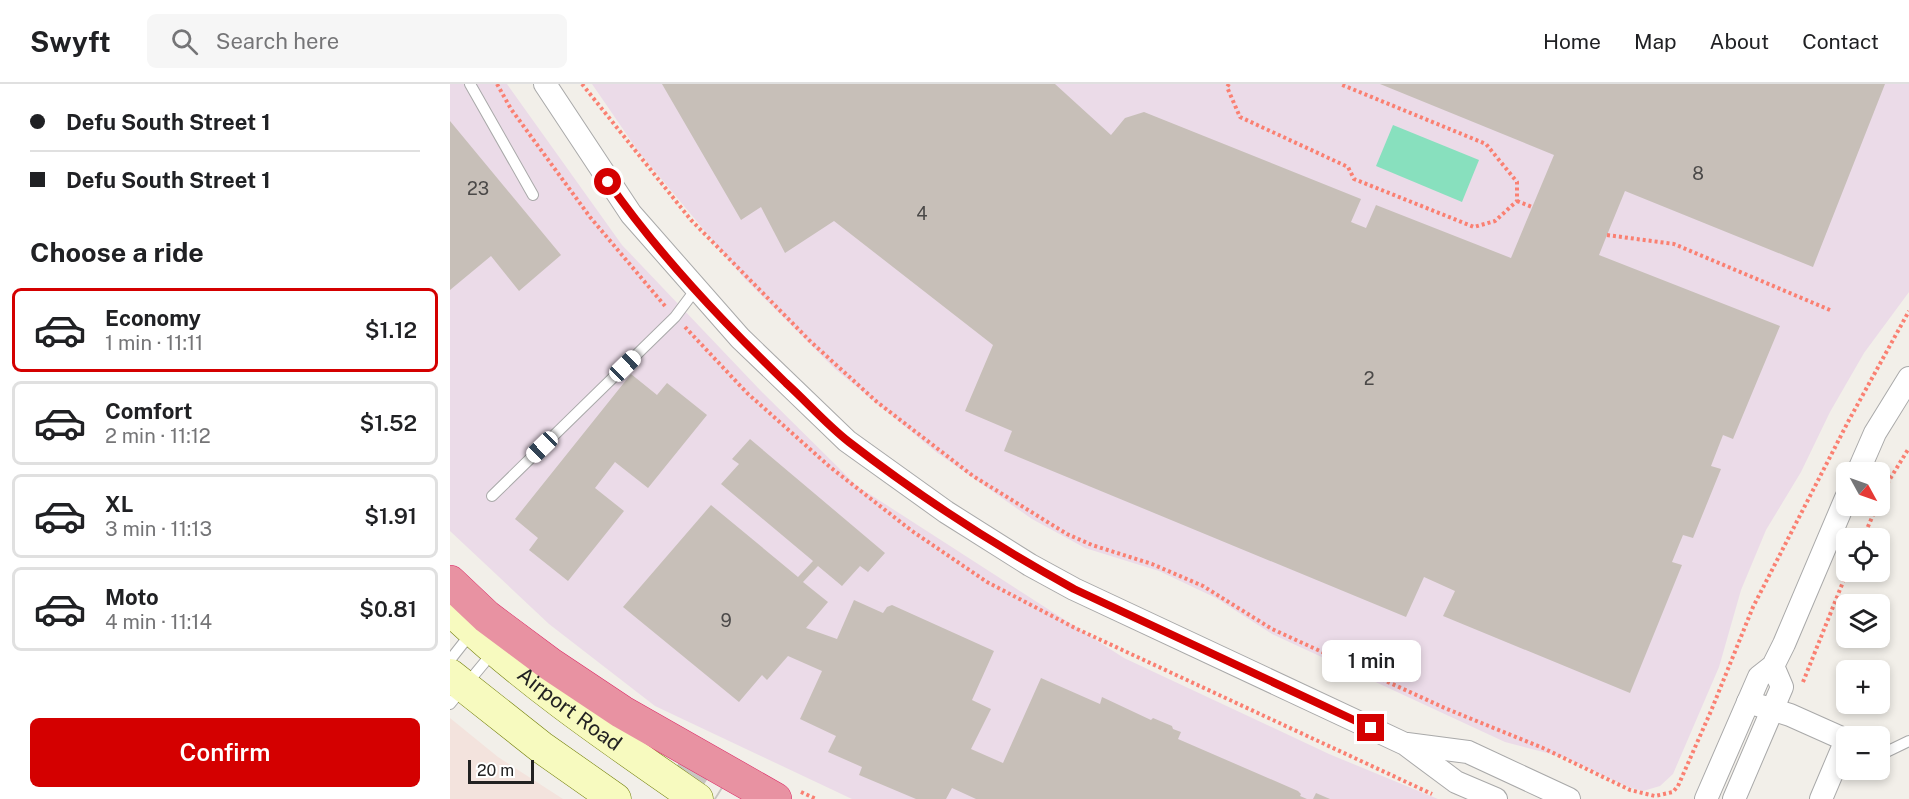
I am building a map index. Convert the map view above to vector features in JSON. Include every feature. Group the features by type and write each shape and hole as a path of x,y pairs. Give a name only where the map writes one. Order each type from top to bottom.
{"highway":[{"path":"450,582 487,617 550,664 604,700 709,763 775,799"}],"main road":[{"name":"Airport Road","path":"450,609 484,640 610,739 697,799"},
{"path":"455,689 615,799"}],"street":[{"path":"544,84 631,214 740,338 847,441 946,512 1030,565 1074,589 1406,744 1456,782 1496,799"},
{"path":"1862,462 1875,434 1909,378"},
{"path":"1690,799 1709,793 1759,677 1773,666 1838,516"},
{"path":"1734,799 1782,687 1773,666"},
{"path":"1748,702 1790,716 1836,736"},
{"path":"1406,744 1468,753 1569,799"}],"lane":[{"path":"470,84 533,195"},
{"path":"492,496 675,317 696,290"},
{"path":"450,660 484,640"},
{"path":"455,689 484,640"},
{"path":"1890,750 1909,741"}],"path":[{"path":"582,84 691,220 811,342 877,402 973,476 1067,534 1092,545 1152,564 1203,586 1272,629 1447,709 1543,748 1630,790 1655,796 1673,792 1678,786 1753,607 1849,420 1909,311"},
{"path":"1229,84 1227,87 1240,117 1348,167 1354,179 1376,188 1474,227 1495,221 1516,201 1516,182 1486,144 1340,84"},
{"path":"1516,201 1532,207"},
{"path":"1607,235 1674,244 1830,310"},
{"path":"1890,479 1909,448"}],"shaded area":[{"path":"450,84 507,84 622,245 761,391 857,486 1124,658 1329,754 1438,799 852,799 655,706 549,624 450,531"},
{"path":"592,84 1909,84 1909,292 1864,353 1830,412 1801,472 1766,530 1741,590 1719,667 1673,774 1660,786 1643,791 1628,787 1566,758 1505,742 1272,634 1216,598 1159,571 1085,548 1032,519 936,452 835,369 745,279 638,151"},
{"path":"450,718 498,757 563,799 450,799"}],"green space":[{"path":"1393,125 1479,160 1462,202 1376,166"}],"building":[{"path":"662,84 1055,84 1111,135 1125,118 1144,112 1361,199 1351,222 1366,228 1376,205 1511,258 1554,155 1380,84 1885,84 1813,267 1625,191 1599,255 1780,326 1733,439 1723,435 1711,466 1721,469 1693,538 1683,535 1672,562 1682,565 1630,693 1443,616 1455,591 1424,577 1406,617 1004,451 1012,431 965,411 993,345 834,221 785,253 761,207 741,220"},
{"path":"450,121 561,255 519,291 491,256 450,290"},
{"path":"631,374 657,395 667,383 707,415 648,488 615,462 595,488 624,511 568,581 529,550 538,538 515,519"},
{"path":"750,439 885,553 868,572 860,566 842,586 818,566 803,582 828,602 806,628 837,639 854,600 883,613 887,607 892,605 994,651 972,700 991,709 971,749 1003,763 1041,678 1100,704 1102,697 1151,720 1153,718 1172,726 1173,729 1181,732 1178,739 1298,791 1300,796 1307,799 976,799 952,788 946,799 916,799 859,775 862,767 828,752 836,736 800,719 822,671 788,656 767,680 762,675 739,702 623,607 711,505 798,577 813,561 721,484 739,464 732,459"},
{"path":"1316,793 1330,799 1313,799"}],"tunnel":[{"path":"673,772 716,799"}],"route":[{"path":"608,182 631,214 740,338 847,441 946,512 1030,565 1074,589 1371,728"}]}
